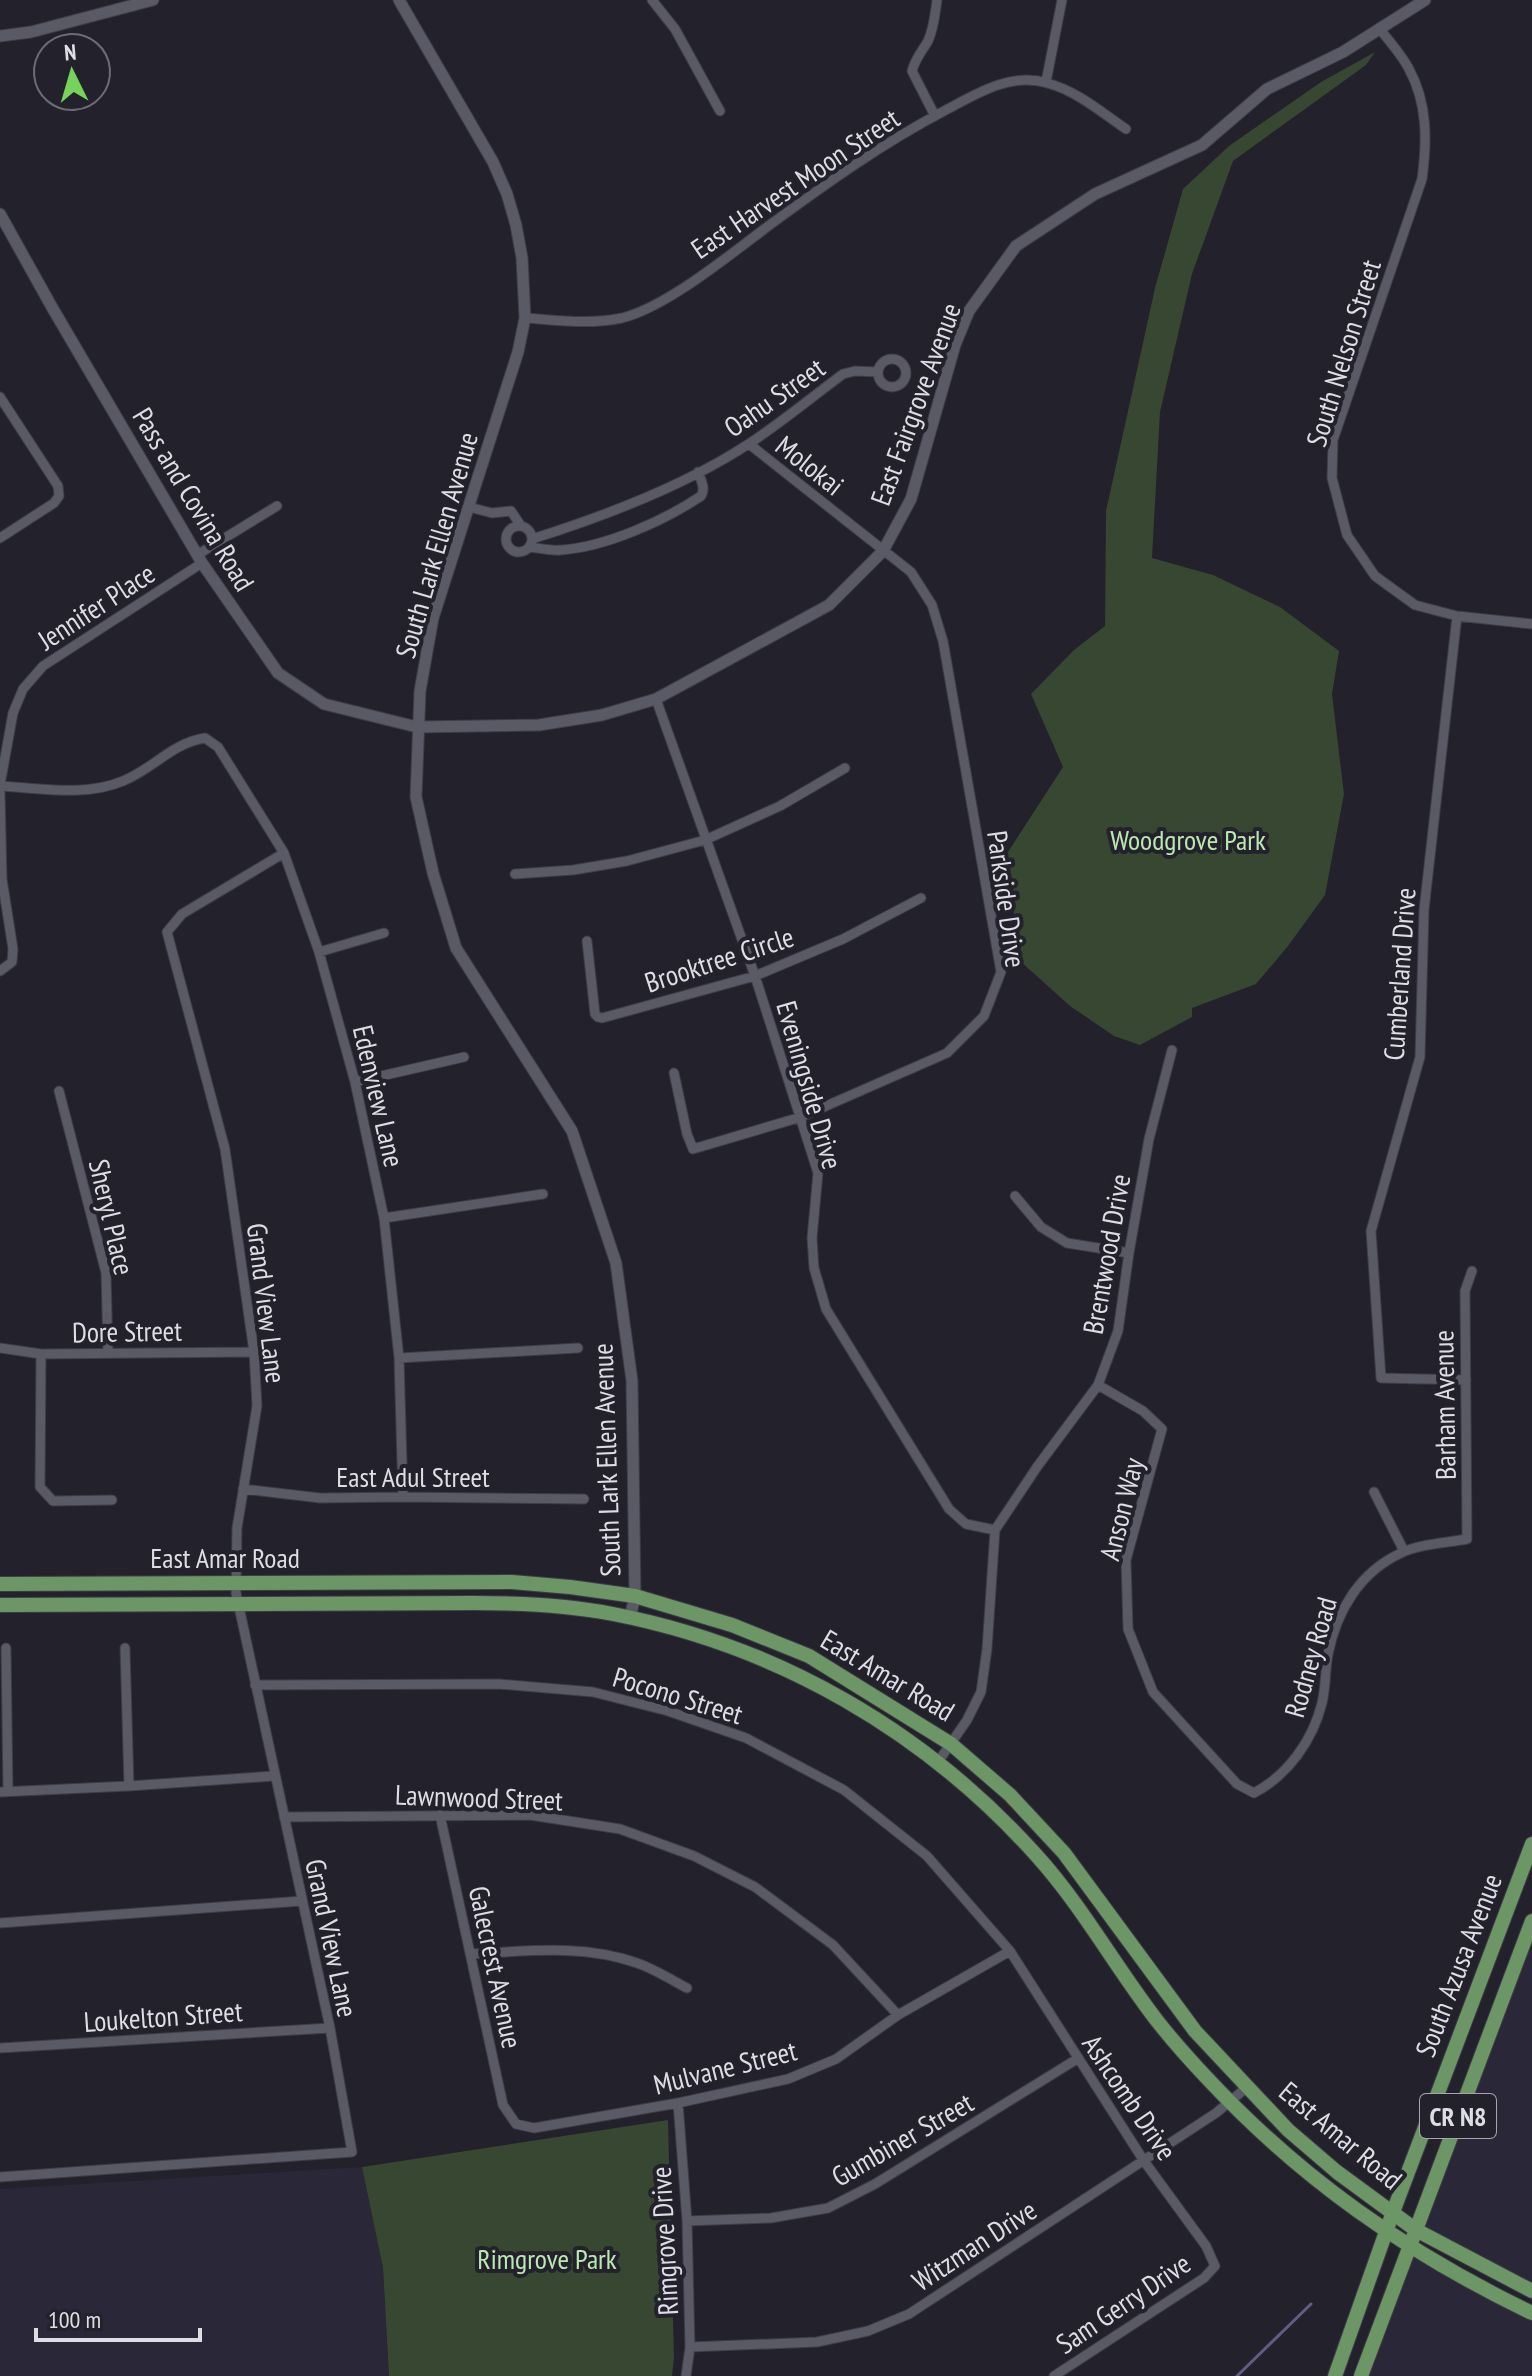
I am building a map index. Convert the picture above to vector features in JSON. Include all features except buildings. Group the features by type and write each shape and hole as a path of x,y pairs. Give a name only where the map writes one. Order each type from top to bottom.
{"main road":[{"name":"East Amar Road","path":"0,1584 512,1582 570,1587 635,1596 732,1625 809,1656 951,1744 1010,1795 1064,1853 1195,2031 1288,2130 1337,2172 1416,2230 1532,2291"},
{"name":"East Amar Road","path":"0,1605 519,1603 630,1618 722,1643 794,1673 850,1701 886,1724 980,1798 1038,1858 1083,1914 1159,2023 1230,2102 1285,2156 1409,2247 1532,2313"},
{"name":"South Azusa Avenue","path":"1335,2376 1393,2212 1532,1844"},
{"name":"South Azusa Avenue","path":"1361,2376 1532,1921"},
{"path":"1494,1945 1519,1956"}],"street":[{"path":"0,36 31,32 153,0"},
{"name":"South Lark Ellen Avenue","path":"399,0 493,162 507,194 522,258 525,318 509,387 430,630 420,691 416,797 433,873 456,948 572,1131 616,1263 632,1381 635,1596 630,1618"},
{"path":"652,0 675,29 720,111"},
{"path":"935,116 912,71 915,58 931,33 937,0"},
{"path":"1046,82 1062,0"},
{"name":"East Fairgrove Avenue","path":"417,727 539,725 602,715 656,699 829,605 883,551 911,499 955,345 969,311 1016,246 1095,194 1202,145 1267,89 1343,52 1425,0"},
{"name":"South Nelson Street","path":"1379,28 1409,69 1423,107 1427,144 1422,179 1333,440 1332,478 1347,535 1375,576 1415,605 1457,616 1532,624"},
{"name":"East Harvest Moon Street","path":"525,318 587,322 624,317 663,300 850,166 988,87 1016,81 1046,82 1082,98 1126,129"},
{"name":"Pass and Covina Road","path":"0,214 199,559 278,673 324,704 417,727"},
{"name":"Oahu Street","path":"531,543 698,472 749,444 843,374 878,372"},
{"path":"0,397 58,486 59,496 54,503 0,538"},
{"name":"Molokai","path":"749,444 883,551"},
{"path":"521,526 507,534 508,546 518,552 531,543 559,550 605,541 670,514 701,496 703,489 698,472"},
{"name":"Jennifer Place","path":"0,971 12,962 13,949 2,879 0,787 13,713 23,689 43,666 277,506"},
{"path":"469,507 492,513 511,511 521,526 529,530 531,543"},
{"name":"Parkside Drive","path":"674,1073 693,1149 801,1117 947,1053 984,1016 1001,972 943,641 932,605 911,572 883,551"},
{"name":"Cumberland Drive","path":"1457,616 1424,910 1420,1057 1371,1231 1381,1378 1466,1380"},
{"name":"Eveningside Drive","path":"656,699 755,976 818,1173 812,1238 814,1268 826,1309 949,1509 966,1524 995,1530"},
{"name":"Edenview Lane","path":"0,787 90,791 125,781 188,740 205,738 218,747 284,853 319,952 355,1082 384,1218 399,1358 403,1497"},
{"path":"515,874 559,872 627,861 705,840 780,806 845,768"},
{"name":"Grand View Lane","path":"0,2177 352,2152 330,2028 237,1604 237,1528 257,1406 254,1352 225,1149 167,932 182,914 284,853"},
{"name":"Brooktree Circle","path":"587,941 595,1014 598,1017 755,976 843,939 921,898"},
{"path":"319,952 384,933"},
{"name":"Brentwood Drive","path":"995,1530 1098,1385 1118,1331 1149,1139 1172,1050"},
{"path":"355,1082 464,1057"},
{"name":"Sheryl Place","path":"59,1091 106,1273 108,1353"},
{"path":"384,1218 543,1194"},
{"path":"1015,1196 1041,1227 1067,1243 1129,1253"},
{"name":"Barham Avenue","path":"1467,1539 1465,1291 1472,1271"},
{"name":"Dore Street","path":"0,1348 41,1354 254,1352"},
{"path":"399,1358 578,1348"},
{"path":"41,1354 40,1487 53,1501 112,1500"},
{"name":"Anson Way","path":"1098,1385 1143,1411 1162,1429 1126,1560 1128,1629 1153,1692 1237,1784 1254,1793"},
{"name":"East Adul Street","path":"243,1489 320,1498 584,1499"},
{"path":"1374,1492 1404,1551"},
{"path":"938,1762 967,1720 981,1692 995,1530"},
{"name":"Rodney Road","path":"1254,1793 1271,1784 1306,1745 1322,1703 1328,1653 1337,1623 1352,1592 1376,1566 1404,1551 1467,1539"},
{"path":"6,1648 4,1792 274,1776"},
{"path":"125,1648 129,1786"},
{"name":"Pocono Street","path":"255,1685 499,1684 593,1692 681,1715 746,1738 844,1790 927,1856 1010,1951"},
{"name":"Galecrest Avenue","path":"440,1815 503,2105 516,2124"},
{"name":"Lawnwood Street","path":"284,1817 530,1815 620,1829 694,1856 755,1887 833,1945 898,2015"},
{"path":"0,1923 302,1901"},
{"path":"471,1954 587,1951 638,1963 687,1988"},
{"name":"Mulvane Street","path":"516,2124 534,2128 678,2103 788,2079 836,2059 898,2015 1010,1951"},
{"name":"Ashcomb Drive","path":"1010,1951 1144,2161 1206,2246 1215,2266"},
{"name":"Loukelton Street","path":"0,2048 330,2028"},
{"name":"Gumbiner Street","path":"687,2221 771,2218 828,2208 875,2184 1077,2059"},
{"name":"Witzman Drive","path":"690,2347 817,2342 868,2331 909,2314 1216,2113 1246,2088"},
{"name":"Rimgrove Drive","path":"678,2103 687,2221 690,2347 686,2376"},
{"name":"Sam Gerry Drive","path":"1054,2376 1204,2278 1215,2266"}],"shaded area":[{"path":"1523,1946 1532,1951 1532,2291 1416,2230"},
{"path":"362,2167 383,2268 389,2376 0,2376 0,2189"},
{"path":"1409,2247 1532,2313 1532,2376 1362,2376"}],"green space":[{"name":"Woodgrove Park","path":"1375,52 1366,65 1233,161 1192,274 1160,412 1152,558 1213,575 1280,607 1339,651 1332,694 1344,794 1325,895 1256,984 1192,1008 1192,1017 1140,1045 1114,1036 1070,1006 1020,961 1006,855 1063,767 1031,694 1074,650 1105,626 1106,511 1155,288 1183,189 1229,146 1321,82"},
{"name":"Rimgrove Park","path":"668,2120 672,2376 389,2376 383,2268 362,2167"}],"waterway":[{"path":"1237,2376 1311,2304"}]}
